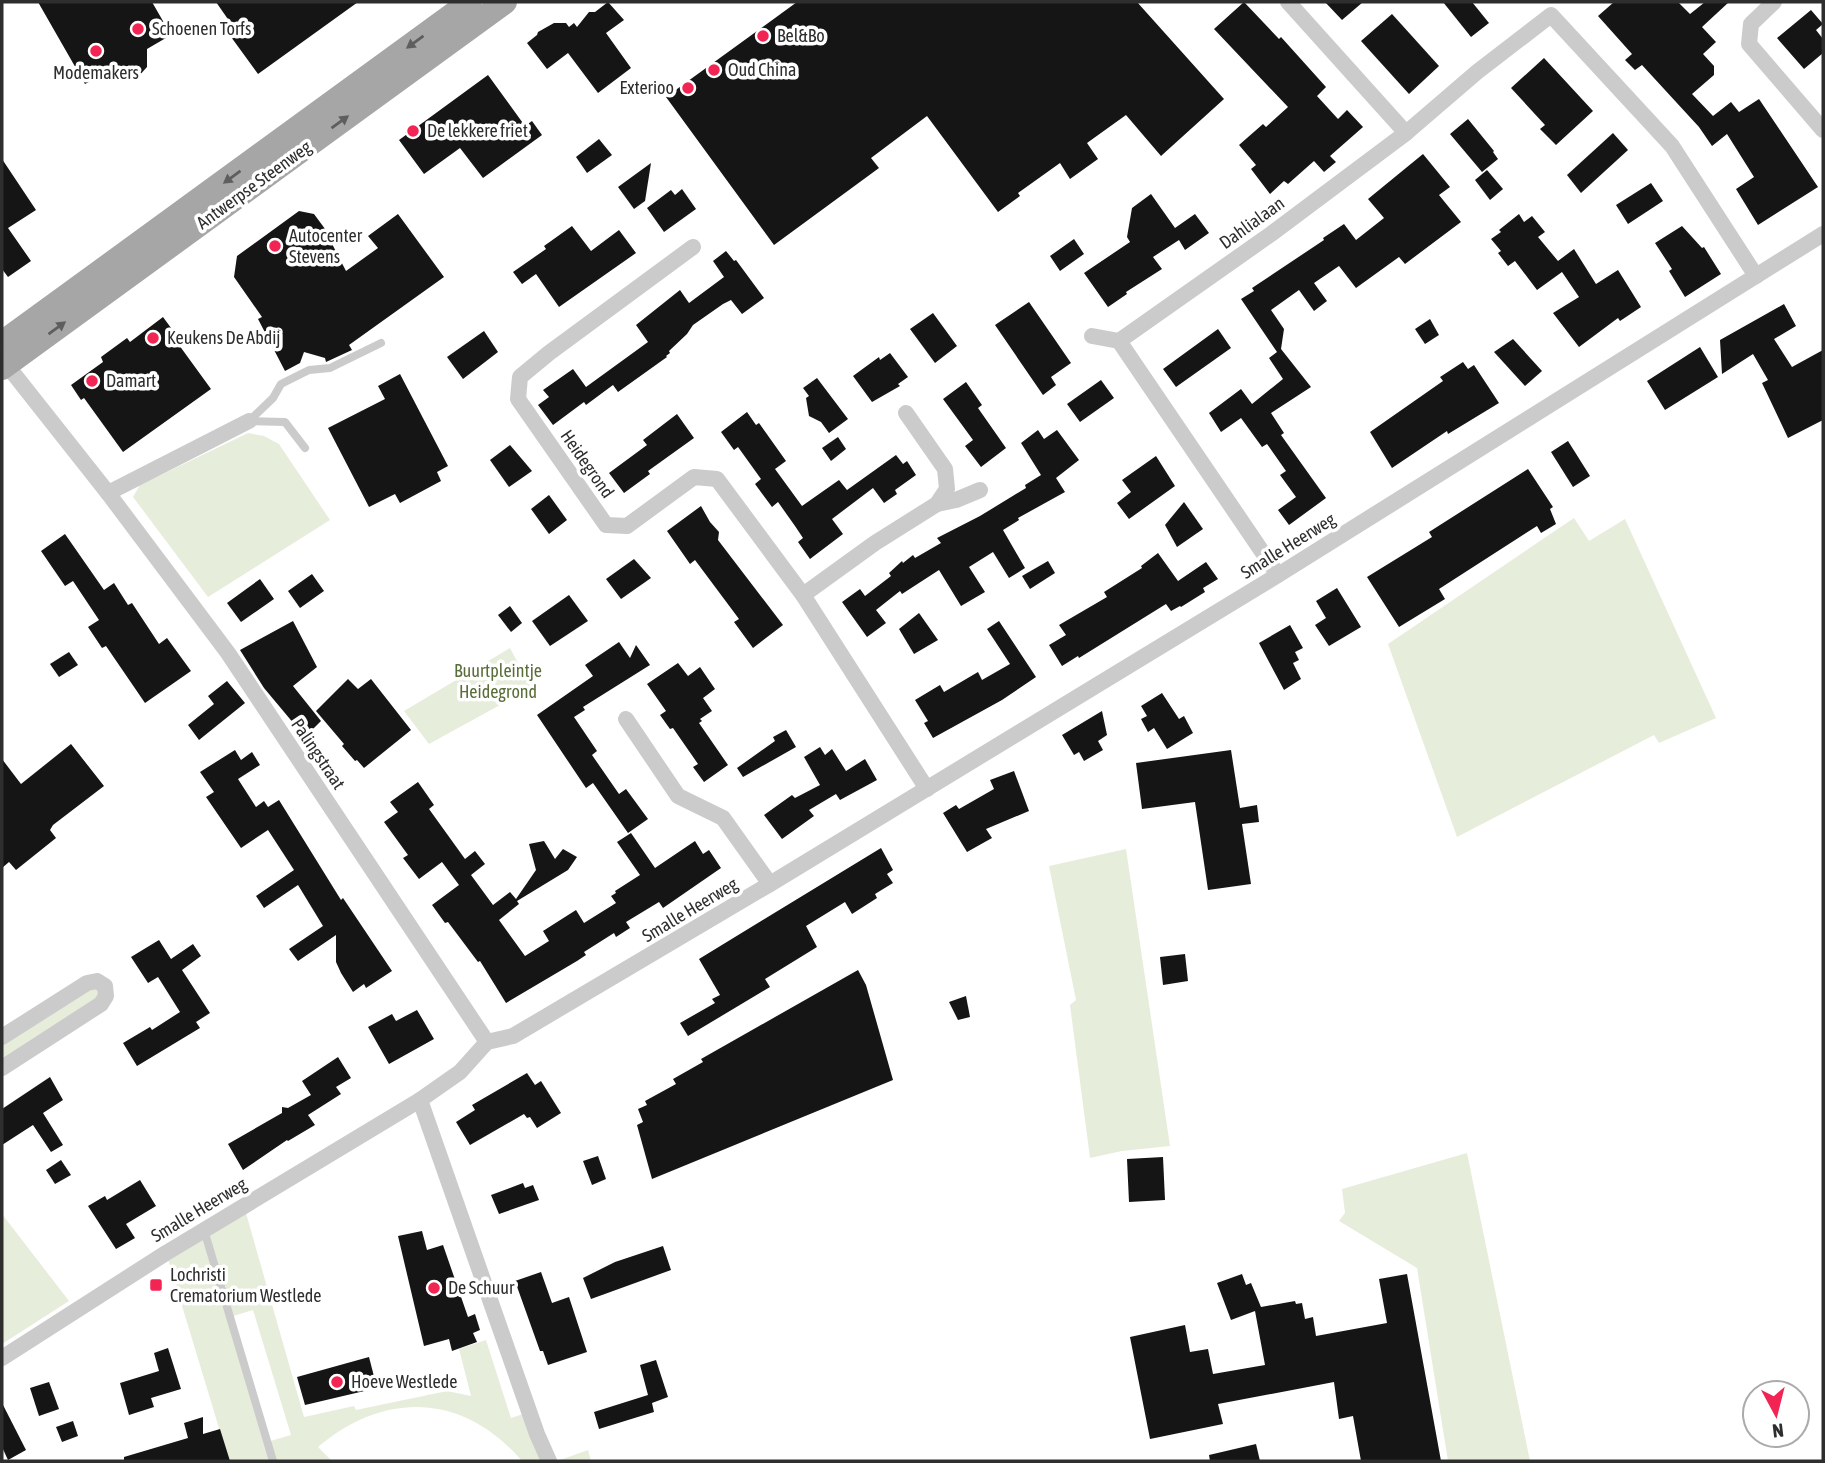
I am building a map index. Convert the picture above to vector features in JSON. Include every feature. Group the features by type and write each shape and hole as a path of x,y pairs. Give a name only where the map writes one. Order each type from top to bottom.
{"main road":[{"name":"Antwerpse Steenweg","path":"3,359 470,2"},
{"name":"Antwerpse Steenweg","path":"3,359 505,2"}],"street":[{"path":"1288,2 1406,133"},
{"path":"1774,2 1751,24 1749,44 1823,130"},
{"name":"Dahlialaan","path":"1119,341 1271,234 1406,133 1551,8 1672,146 1756,276"},
{"name":"Smalle Heerweg","path":"2,1358 204,1230 420,1100 460,1072 487,1042 513,1037 770,884 1278,575 1823,234"},
{"name":"Heidegrond","path":"693,247 520,377 518,399 606,525 627,526 694,477 717,479 803,595 927,789"},
{"path":"1091,336 1119,341 1278,575"},
{"name":"Palingstraat","path":"3,359 229,653 487,1042"},
{"path":"906,413 945,469 947,489 937,504"},
{"path":"108,493 250,421"},
{"path":"803,595 937,504 980,490"},
{"name":"Smalle Heerweg","path":"626,719 678,796 723,818 770,884"},
{"path":"2,1037 87,983 97,981 104,986 106,996 101,1004 2,1068"},
{"path":"420,1100 537,1434 549,1461"}],"lane":[{"path":"250,421 273,397 281,384 309,370 330,368 382,343"},
{"path":"250,421 285,422 306,448"},
{"path":"204,1230 273,1461"}],"green space":[{"path":"248,433 264,436 279,444 330,520 208,597 133,497 140,485"},
{"path":"1574,518 1589,541 1625,519 1716,718 1659,743 1654,735 1457,837 1388,644"},
{"name":"Buurtpleintje Heidegrond","path":"510,648 531,688 429,744 404,711"},
{"path":"1126,849 1170,1146 1122,1151 1090,1158 1070,1005 1076,1000 1049,866"},
{"path":"94,986 102,994 2,1065 2,1043"},
{"path":"1467,1153 1530,1461 1448,1461 1417,1268 1339,1221 1345,1213 1342,1189"},
{"path":"244,1206 304,1417 354,1406 356,1410 447,1391 471,1396 459,1349 486,1340 511,1418 529,1412 541,1461 522,1461 499,1439 475,1422 450,1412 423,1407 397,1408 344,1428 318,1447 332,1461 229,1461 166,1253","holes":["253,1310 291,1435 267,1442 230,1317"]},
{"path":"2,1214 69,1301 2,1344"},
{"path":"588,1450 591,1461 557,1461 560,1460"}],"building":[{"path":"38,2 152,2 171,35 147,49 147,67 137,78 125,80 109,71 85,84"},
{"path":"216,2 358,2 258,74 226,30 232,25"},
{"path":"608,2 624,20 606,33 631,68 598,93 568,53 547,69 527,43 538,32 554,23 566,23 569,27 574,23 577,27 589,12 595,12"},
{"path":"797,2 1137,2 1224,99 1161,156 1126,115 1087,143 1098,159 1070,179 1060,163 1018,193 1020,196 998,212 927,116 871,158 879,168 774,245 666,97"},
{"path":"1244,2 1279,39 1281,37 1326,87 1317,96 1338,119 1347,110 1363,127 1330,156 1336,162 1324,172 1314,161 1288,184 1284,181 1270,194 1251,169 1256,165 1239,145 1263,124 1266,127 1288,107 1214,29"},
{"path":"1325,2 1363,2 1342,20"},
{"path":"1443,2 1472,2 1489,23 1471,37"},
{"path":"1614,2 1678,2 1690,14 1705,2 1729,2 1702,27 1716,42 1703,54 1714,66 1714,75 1692,94 1713,116 1731,102 1739,112 1759,99 1818,187 1758,225 1736,189 1754,177 1727,134 1712,146 1699,127 1642,65 1635,70 1625,60 1632,54 1598,16"},
{"path":"1811,10 1823,24 1816,30 1823,39 1823,53 1804,69 1777,38"},
{"path":"1392,14 1439,66 1409,94 1361,41"},
{"path":"1544,58 1593,111 1556,145 1540,129 1545,125 1511,88"},
{"path":"488,75 525,126 532,121 542,135 483,178 460,148 424,174 399,140"},
{"path":"1468,119 1498,159 1482,172 1450,134"},
{"path":"1613,133 1628,150 1581,193 1567,175"},
{"path":"599,139 612,155 587,173 576,157"},
{"path":"1423,154 1450,187 1439,195 1461,222 1405,264 1399,257 1356,288 1339,266 1314,283 1327,301 1314,311 1299,290 1271,310 1284,329 1281,349 1311,387 1271,413 1284,433 1281,435 1326,498 1289,525 1278,510 1296,497 1280,475 1286,471 1267,444 1262,447 1241,418 1221,432 1209,413 1241,389 1252,404 1283,379 1269,358 1277,352 1241,299 1254,291 1252,288 1344,224 1356,240 1384,218 1368,199"},
{"path":"2,159 36,210 8,228 31,261 8,277 2,269"},
{"path":"651,163 645,201 634,209 618,187"},
{"path":"1487,170 1503,189 1490,200 1475,180"},
{"path":"1651,183 1663,201 1628,224 1616,205"},
{"path":"682,189 696,209 664,232 647,208 671,190 675,195"},
{"path":"1151,194 1175,228 1195,214 1209,233 1185,250 1179,240 1153,257 1162,269 1108,307 1084,273 1130,242 1127,237 1132,208"},
{"path":"299,211 314,214 331,237 329,238 346,271 378,248 368,236 398,214 444,277 349,345 352,350 326,362 325,358 304,352 300,363 285,371 258,319 262,317 234,277 237,256"},
{"path":"1519,214 1524,222 1532,216 1545,232 1538,237 1558,261 1574,249 1596,284 1618,270 1641,307 1620,321 1618,318 1579,347 1553,313 1579,297 1562,272 1537,290 1515,261 1508,266 1491,239"},
{"path":"572,226 591,251 619,230 636,253 559,307 536,274 522,284 513,272 546,249 544,246"},
{"path":"1682,226 1702,248 1704,247 1721,274 1685,297 1669,271 1672,269 1655,243"},
{"path":"1074,239 1084,254 1060,271 1050,256"},
{"path":"726,251 736,260 764,298 742,314 731,300 723,304 693,325 669,351 667,357 618,392 613,385 553,425 538,405 549,397 543,390 573,369 586,387 648,342 636,325 680,290 689,303 724,277 713,261"},
{"path":"1029,302 1071,363 1051,377 1056,385 1043,395 995,325"},
{"path":"1784,304 1796,326 1774,339 1792,367 1823,350 1823,420 1788,438 1762,383 1768,380 1753,354 1722,374 1720,340"},
{"path":"933,313 957,346 935,363 910,329"},
{"path":"163,317 174,332 171,334 211,389 123,452 84,398 81,400 71,385 103,362 101,357 127,338 130,342"},
{"path":"1430,319 1439,335 1425,344 1415,329"},
{"path":"1218,329 1231,348 1176,387 1163,369"},
{"path":"484,331 498,352 463,379 447,357"},
{"path":"1513,339 1542,371 1525,386 1494,352"},
{"path":"1700,347 1718,377 1665,410 1647,381"},
{"path":"890,353 908,377 898,384 900,386 872,402 853,376 879,357 880,360"},
{"path":"1463,362 1468,369 1474,365 1499,403 1448,434 1447,431 1392,468 1370,432 1443,381 1440,377"},
{"path":"400,374 448,466 437,472 441,481 400,503 395,494 369,507 328,428 385,399 378,386"},
{"path":"817,378 848,419 829,433 821,422 809,416 806,398 809,396 803,388"},
{"path":"1101,380 1114,398 1080,422 1067,404"},
{"path":"966,382 982,405 978,408 1006,448 981,467 965,446 973,440 943,399"},
{"path":"747,412 756,425 759,423 786,461 775,469 802,506 839,480 847,490 896,455 903,464 907,461 916,475 895,490 897,494 884,503 873,488 832,519 843,534 810,559 798,542 803,538 795,526 778,502 772,507 755,484 761,479 738,447 734,450 721,432"},
{"path":"677,414 694,438 648,471 650,474 624,493 609,473 647,445 643,440"},
{"path":"1038,430 1044,439 1057,430 1079,460 1056,478 1065,492 1018,518 1019,520 1003,530 1025,568 1009,578 993,552 969,567 985,592 961,606 939,570 902,594 900,591 876,610 886,623 867,637 842,602 860,589 865,596 891,576 889,573 902,561 903,563 913,555 915,558 941,543 937,538 980,516 1026,488 1025,485 1041,475 1021,443"},
{"path":"838,437 846,449 831,461 822,448"},
{"path":"1568,441 1590,476 1573,487 1551,452"},
{"path":"510,445 532,471 509,487 490,460"},
{"path":"1156,456 1175,486 1129,519 1117,503 1131,492 1122,480"},
{"path":"1528,469 1553,507 1550,509 1556,524 1541,533 1537,526 1439,589 1445,599 1399,627 1367,577 1432,537 1429,532"},
{"path":"549,495 567,520 549,534 531,509"},
{"path":"1184,502 1203,529 1177,547 1165,525"},
{"path":"701,506 719,532 718,540 783,625 753,648 734,622 739,619 695,560 690,564 667,531"},
{"path":"65,534 104,590 114,583 128,605 132,603 159,644 167,638 191,671 145,703 106,646 102,648 88,627 99,620 73,581 65,586 41,551"},
{"path":"1158,553 1178,581 1206,562 1218,579 1203,588 1205,592 1181,607 1171,611 1166,604 1062,666 1049,645 1066,635 1059,625 1107,597 1104,592 1142,568 1141,566"},
{"path":"634,559 651,578 621,599 606,579"},
{"path":"1048,561 1055,573 1030,589 1022,576"},
{"path":"312,574 324,591 300,608 288,591"},
{"path":"260,579 274,599 241,622 227,603"},
{"path":"1337,588 1361,627 1329,646 1315,625 1326,618 1316,601"},
{"path":"569,595 588,621 550,646 532,621"},
{"path":"510,606 522,623 511,632 498,615"},
{"path":"919,613 938,640 914,654 899,629"},
{"path":"293,621 317,667 293,686 321,721 305,737 264,688 240,650"},
{"path":"999,621 1036,677 1002,700 933,738 924,723 928,721 915,700 940,685 944,692 978,672 982,680 1010,664 987,629"},
{"path":"1290,625 1303,648 1295,652 1299,660 1293,663 1301,679 1284,690 1259,643"},
{"path":"619,642 630,658 636,645 650,665 583,707 585,710 574,717 597,751 592,755 619,794 626,789 648,819 628,833 593,783 586,788 537,715 593,676 585,665"},
{"path":"69,652 78,665 59,677 50,664"},
{"path":"678,663 688,676 700,667 715,689 703,698 712,711 700,719 702,721 699,723 728,765 704,782 693,767 698,764 673,728 670,729 660,715 666,711 647,684"},
{"path":"348,679 358,689 371,679 411,730 364,768 342,746 344,744 316,711"},
{"path":"227,681 245,703 199,740 188,725 214,704 208,696"},
{"path":"1162,693 1179,719 1184,716 1193,733 1167,749 1154,728 1148,732 1141,719 1147,716 1141,706"},
{"path":"1102,711 1107,735 1098,741 1103,750 1084,761 1079,752 1074,755 1062,735"},
{"path":"786,730 796,747 743,777 737,768 775,741 773,737"},
{"path":"71,744 104,786 53,825 50,830 56,838 16,870 9,862 2,868 2,759 21,784"},
{"path":"820,747 825,755 832,749 846,771 865,759 877,780 840,800 836,794 809,810 814,816 782,839 764,815 792,795 795,798 820,785 804,757"},
{"path":"235,750 241,760 252,752 260,765 238,779 256,807 264,801 268,807 279,800 341,900 343,898 392,971 366,988 364,984 353,992 341,973 336,962 336,935 298,961 289,949 323,926 298,885 264,908 256,896 294,870 268,830 241,848 206,797 214,792 200,772"},
{"path":"1231,750 1240,808 1257,805 1259,822 1242,824 1251,884 1208,890 1195,802 1142,809 1136,763"},
{"path":"1014,771 1029,811 986,829 992,838 967,852 943,813 956,805 959,809 994,789 990,780"},
{"path":"418,782 434,805 429,809 465,859 475,851 485,864 471,875 493,905 510,892 516,899 536,870 529,844 544,841 555,859 563,849 577,857 568,870 517,901 519,904 499,920 525,956 549,941 543,931 576,910 584,923 616,903 611,896 615,891 640,875 617,842 631,833 655,868 695,841 703,854 709,850 721,868 663,908 659,902 626,922 630,928 616,937 614,933 584,952 586,955 577,961 506,1003 480,961 478,962 432,905 459,885 442,862 419,879 403,858 408,855 384,822 398,812 390,802"},
{"path":"881,848 893,870 887,874 893,883 875,894 877,898 852,914 845,902 806,926 817,947 765,979 770,987 688,1036 680,1023 715,1003 712,999 720,995 699,959"},
{"path":"159,940 171,959 193,944 201,956 182,970 210,1013 196,1022 200,1028 137,1066 123,1043 150,1027 152,1030 180,1012 158,977 148,983 131,957"},
{"path":"1185,954 1188,981 1163,985 1160,957"},
{"path":"858,970 866,985 893,1080 652,1179 637,1125 643,1122 638,1109 647,1105 645,1101 676,1084 673,1079 703,1062 701,1059"},
{"path":"966,996 970,1017 958,1020 949,1002"},
{"path":"417,1010 434,1039 389,1064 368,1027 392,1014 396,1021"},
{"path":"338,1057 351,1078 336,1087 341,1094 308,1115 315,1125 287,1140 243,1170 228,1144 282,1113 282,1107 288,1108 311,1095 302,1081"},
{"path":"527,1073 535,1085 541,1081 561,1113 537,1128 530,1117 527,1118 524,1114 470,1145 456,1122 475,1110 472,1105"},
{"path":"50,1077 63,1100 43,1113 63,1145 51,1152 33,1125 2,1145 2,1109"},
{"path":"598,1156 606,1179 592,1185 583,1161"},
{"path":"1163,1157 1165,1200 1129,1202 1127,1159"},
{"path":"61,1160 71,1175 55,1184 46,1170"},
{"path":"140,1180 156,1206 126,1224 135,1238 116,1249 88,1206 105,1196 107,1200"},
{"path":"523,1183 525,1188 533,1185 539,1200 499,1214 491,1195"},
{"name":"De Schuur","path":"422,1231 427,1250 443,1245 468,1317 475,1314 480,1330 473,1333 477,1342 452,1351 449,1339 424,1346 398,1236"},
{"path":"663,1246 671,1270 591,1299 583,1278 615,1262"},
{"path":"541,1272 552,1303 569,1297 587,1352 548,1365 543,1351 540,1351 515,1281"},
{"path":"1242,1274 1246,1285 1251,1283 1261,1307 1295,1301 1296,1304 1302,1303 1305,1319 1313,1317 1316,1336 1387,1323 1379,1279 1407,1274 1441,1461 1361,1461 1353,1416 1339,1419 1334,1382 1218,1404 1223,1424 1150,1439 1130,1337 1185,1325 1190,1352 1208,1349 1213,1374 1265,1365 1255,1311 1231,1320 1217,1283"},
{"path":"168,1348 181,1389 151,1398 154,1407 129,1415 120,1383 159,1371 154,1353"},
{"name":"Hoeve Westlede","path":"369,1357 377,1388 305,1405 297,1377"},
{"path":"656,1360 668,1397 652,1403 654,1412 599,1429 594,1412 648,1395 640,1365"},
{"path":"49,1382 59,1409 39,1416 30,1388"},
{"path":"2,1403 26,1450 8,1460 2,1447"},
{"path":"203,1417 203,1434 220,1429 230,1461 124,1461 124,1457 188,1438 184,1423"},
{"path":"73,1421 78,1436 62,1442 56,1427"},
{"path":"1256,1444 1260,1461 1210,1461 1209,1455"}],"place":[{"name":"Schoenen Torfs","path":"138,29"},
{"name":"Bel&Bo","path":"763,36"},
{"name":"Modemakers","path":"96,51"},
{"name":"Oud China","path":"714,70"},
{"name":"Exterioo","path":"688,88"},
{"name":"De lekkere friet","path":"413,131"},
{"name":"Autocenter Stevens","path":"275,246"},
{"name":"Keukens De Abdij","path":"153,338"},
{"name":"Damart","path":"92,381"},
{"name":"Lochristi Crematorium Westlede","path":"156,1285"},
{"name":"De Schuur","path":"434,1288"},
{"name":"Hoeve Westlede","path":"337,1382"}]}
